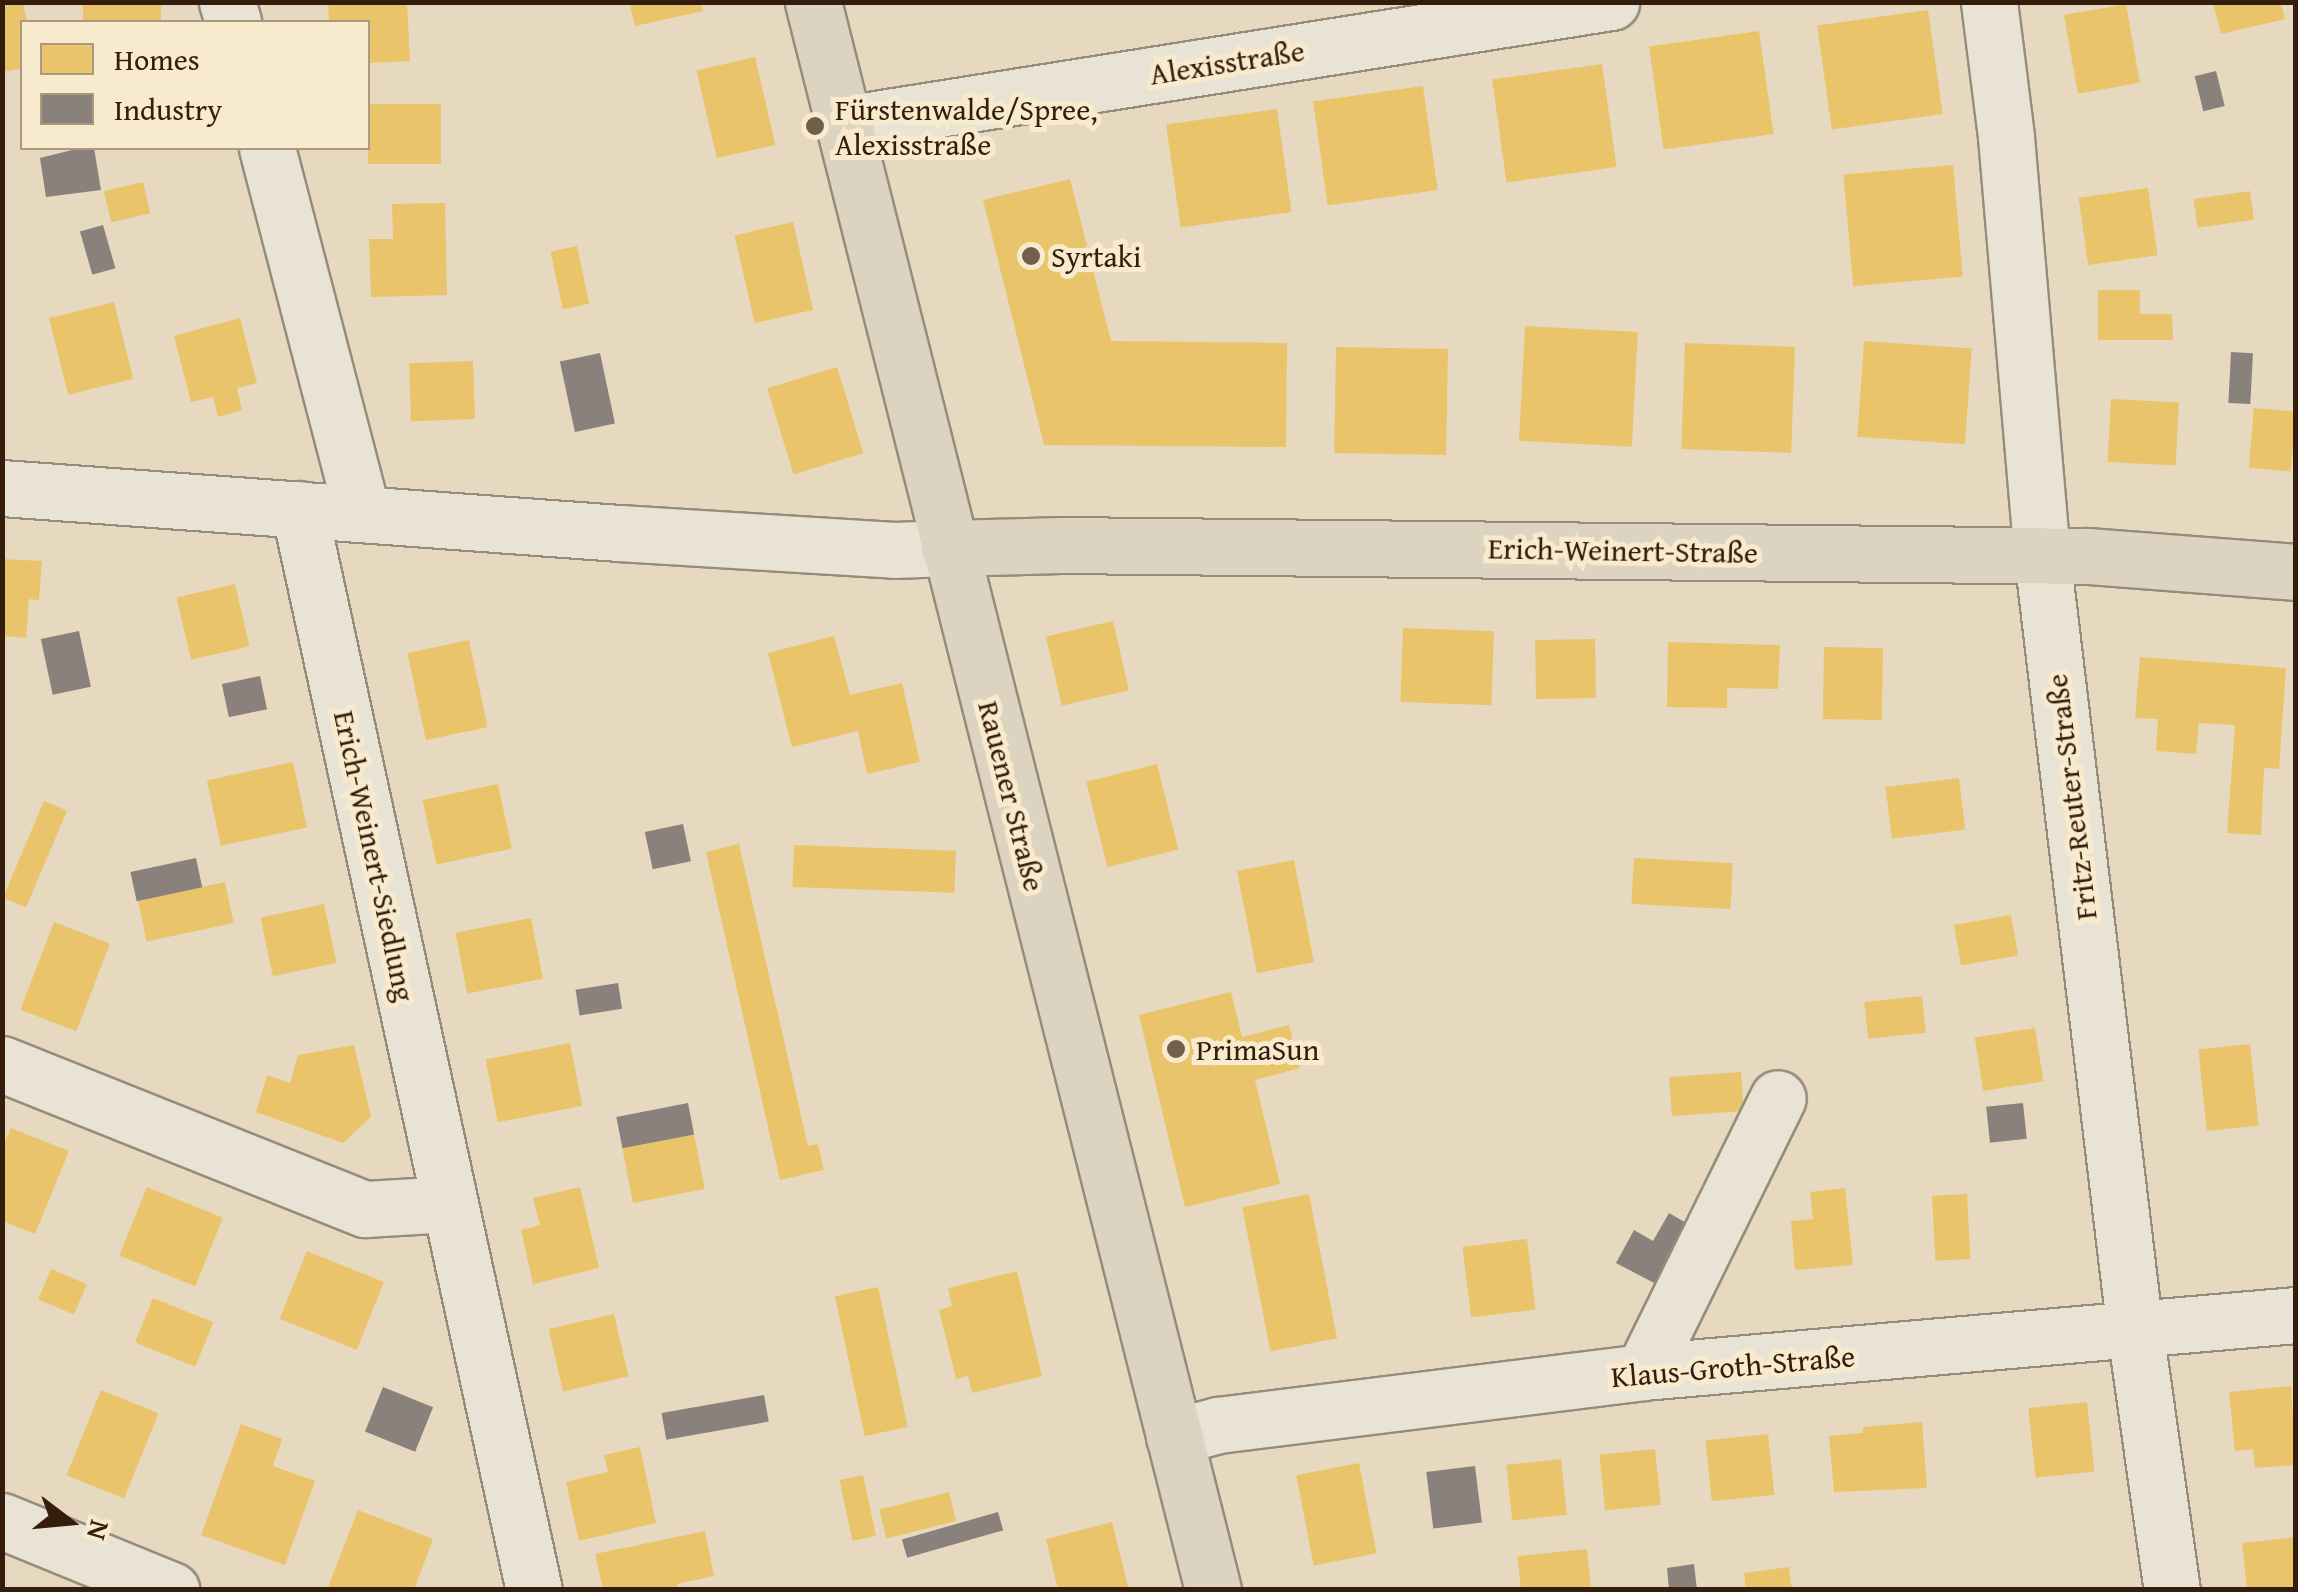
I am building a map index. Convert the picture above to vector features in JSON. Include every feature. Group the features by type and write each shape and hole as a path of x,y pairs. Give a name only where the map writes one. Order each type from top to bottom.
{"main road":[{"name":"Rauener Straße","path":"813,2 1213,1590"},
{"name":"Erich-Weinert-Straße","path":"949,548 1119,546 2042,556 2296,572"}],"street":[{"name":"Alexisstraße","path":"844,124 1611,2"},
{"name":"Fritz-Reuter-Straße","path":"1989,2 2006,137 2042,556 2136,1331 2172,1590"},
{"path":"268,150 362,512"},
{"path":"2,488 620,533 894,550 949,548"},
{"name":"Erich-Weinert-Siedlung","path":"300,509 534,1590"},
{"path":"2,1064 364,1210 450,1204"},
{"path":"1642,1372 1778,1098"},
{"name":"Klaus-Groth-Straße","path":"1174,1437 1218,1426 1642,1372 2296,1315"},
{"path":"2,1522 170,1590"}],"building: Homes":[{"path":"2,2 23,2 27,20 20,20 20,68 2,72"},
{"path":"83,2 161,2 161,20 83,20"},
{"path":"328,2 407,2 410,61 370,63 370,20 329,20"},
{"path":"629,2 701,2 703,11 635,26"},
{"path":"2213,3 2281,3 2285,19 2221,34"},
{"path":"2126,4 2140,83 2078,94 2064,15"},
{"path":"1928,10 1943,114 1832,130 1817,26"},
{"path":"1759,31 1773,134 1664,149 1649,46"},
{"path":"755,57 775,145 717,158 697,70"},
{"path":"1602,64 1616,167 1507,182 1492,79"},
{"path":"1423,86 1438,190 1328,205 1313,101"},
{"path":"370,104 441,104 441,164 368,164"},
{"path":"1277,109 1291,212 1181,228 1166,125"},
{"path":"1953,165 1963,277 1853,286 1843,175"},
{"path":"1070,179 1111,341 1287,343 1286,447 1044,445 983,200"},
{"path":"143,182 150,213 111,222 104,191"},
{"path":"2148,188 2157,255 2088,265 2079,198"},
{"path":"2250,191 2254,220 2198,228 2194,199"},
{"path":"445,203 447,295 371,297 369,239 393,239 392,204"},
{"path":"793,222 813,310 755,323 735,235"},
{"path":"577,246 589,304 563,309 551,252"},
{"path":"2098,290 2140,290 2140,314 2172,314 2173,340 2098,340"},
{"path":"114,302 133,379 68,395 49,318"},
{"path":"240,318 257,383 237,388 242,410 218,417 213,397 191,402 174,336"},
{"path":"1525,326 1638,332 1632,447 1519,441"},
{"path":"1864,341 1972,349 1965,444 1857,437"},
{"path":"1685,343 1795,347 1791,453 1681,449"},
{"path":"1336,347 1448,349 1446,455 1334,453"},
{"path":"473,361 475,419 411,421 409,363"},
{"path":"837,367 863,453 794,474 767,388"},
{"path":"2111,399 2179,403 2176,465 2108,462"},
{"path":"2254,408 2296,412 2291,471 2249,468"},
{"path":"2,559 42,561 39,600 29,599 26,638 2,636"},
{"path":"235,584 249,646 191,660 177,597"},
{"path":"1113,621 1129,690 1062,706 1046,637"},
{"path":"1403,628 1494,631 1491,705 1400,702"},
{"path":"834,636 850,695 902,683 920,762 867,774 858,731 792,747 768,653"},
{"path":"1595,639 1596,698 1536,699 1535,640"},
{"path":"469,640 488,727 426,740 407,653"},
{"path":"1668,642 1780,645 1778,689 1727,688 1727,708 1667,707"},
{"path":"1824,647 1883,648 1882,720 1823,719"},
{"path":"2140,657 2286,668 2279,769 2264,768 2261,835 2227,833 2235,725 2199,723 2196,754 2156,751 2158,719 2135,718"},
{"path":"293,762 307,828 221,846 207,780"},
{"path":"1157,764 1178,849 1107,867 1086,782"},
{"path":"1959,778 1965,830 1892,839 1886,787"},
{"path":"498,784 512,849 436,865 423,800"},
{"path":"44,801 67,811 26,907 3,898"},
{"path":"739,844 808,1146 818,1144 824,1170 780,1180 706,852"},
{"path":"794,845 956,851 954,893 793,887"},
{"path":"1634,858 1733,863 1730,909 1632,904"},
{"path":"1294,860 1314,962 1257,973 1237,871"},
{"path":"225,882 234,923 147,942 138,901"},
{"path":"324,904 336,963 273,976 260,918"},
{"path":"2011,915 2018,955 1961,965 1954,925"},
{"path":"531,918 543,979 467,994 455,933"},
{"path":"54,922 110,944 76,1031 20,1010"},
{"path":"1231,992 1242,1037 1289,1025 1300,1068 1255,1080 1280,1184 1185,1207 1139,1015"},
{"path":"1922,996 1926,1033 1868,1039 1864,1002"},
{"path":"2035,1028 2043,1081 1983,1091 1975,1038"},
{"path":"570,1043 582,1106 498,1122 486,1059"},
{"path":"2250,1044 2259,1126 2207,1131 2198,1049"},
{"path":"354,1045 371,1117 343,1143 256,1112 267,1075 290,1083 298,1055"},
{"path":"1741,1072 1744,1111 1672,1116 1669,1077"},
{"path":"11,1128 69,1151 35,1234 2,1221 2,1148"},
{"path":"694,1134 705,1189 633,1203 622,1148"},
{"path":"147,1187 223,1218 195,1286 119,1256"},
{"path":"580,1187 599,1268 533,1284 521,1230 540,1225 533,1198"},
{"path":"1845,1188 1853,1265 1795,1270 1791,1221 1813,1219 1810,1192"},
{"path":"1309,1194 1337,1338 1270,1351 1242,1207"},
{"path":"1967,1194 1970,1259 1935,1261 1932,1196"},
{"path":"1527,1239 1536,1309 1471,1317 1462,1247"},
{"path":"307,1251 384,1282 357,1350 280,1319"},
{"path":"51,1269 87,1284 74,1315 38,1299"},
{"path":"1017,1271 1042,1376 972,1393 968,1376 956,1379 939,1310 952,1306 948,1288"},
{"path":"878,1287 908,1427 865,1436 835,1296"},
{"path":"153,1298 213,1322 195,1367 135,1343"},
{"path":"614,1314 628,1376 563,1391 549,1329"},
{"path":"2291,1386 2296,1465 2255,1468 2253,1449 2235,1451 2229,1392"},
{"path":"101,1390 158,1413 124,1499 67,1475"},
{"path":"2087,1402 2094,1472 2036,1478 2028,1408"},
{"path":"1922,1422 1927,1488 1834,1492 1829,1436 1863,1433 1863,1427"},
{"path":"241,1424 282,1439 273,1466 315,1481 285,1565 201,1535"},
{"path":"1768,1434 1774,1495 1712,1501 1705,1441"},
{"path":"640,1447 656,1523 579,1541 566,1482 608,1472 604,1455"},
{"path":"1655,1449 1661,1505 1605,1511 1599,1455"},
{"path":"1561,1459 1567,1515 1512,1520 1506,1465"},
{"path":"1359,1463 1377,1553 1314,1566 1296,1475"},
{"path":"863,1475 876,1536 852,1541 840,1480"},
{"path":"949,1492 956,1521 886,1539 879,1509"},
{"path":"358,1510 433,1539 414,1590 327,1590"},
{"path":"1112,1522 1129,1590 1058,1590 1046,1539"},
{"path":"705,1531 714,1576 677,1584 679,1590 603,1590 595,1554"},
{"path":"2296,1537 2296,1590 2247,1590 2242,1543"},
{"path":"1587,1549 1591,1587 1521,1590 1517,1556"},
{"path":"1789,1567 1792,1590 1746,1590 1744,1573"}],"building: Industry":[{"path":"2216,71 2225,106 2203,111 2195,76"},
{"path":"72,150 94,150 101,190 46,197 40,158"},
{"path":"103,225 115,268 92,275 80,232"},
{"path":"2231,352 2253,353 2250,404 2228,403"},
{"path":"600,353 615,423 575,432 560,362"},
{"path":"79,631 91,687 53,695 41,639"},
{"path":"260,676 267,709 229,717 222,684"},
{"path":"683,824 691,861 653,869 645,832"},
{"path":"196,858 202,887 137,901 130,872"},
{"path":"618,983 622,1009 580,1015 576,990"},
{"path":"688,1103 694,1134 622,1148 616,1117"},
{"path":"2023,1103 2027,1139 1990,1143 1986,1107"},
{"path":"1669,1213 1688,1224 1656,1284 1616,1263 1634,1230 1653,1241"},
{"path":"383,1387 433,1407 415,1452 365,1432"},
{"path":"764,1395 769,1422 666,1440 662,1413"},
{"path":"1475,1466 1482,1523 1433,1529 1426,1472"},
{"path":"998,1512 1003,1530 907,1558 902,1540"},
{"path":"1694,1564 1697,1590 1669,1590 1667,1568"}],"place":[{"name":"Fürstenwalde/Spree, Alexisstraße","path":"815,126"},
{"name":"Syrtaki","path":"1031,256"},
{"name":"PrimaSun","path":"1176,1049"}]}
